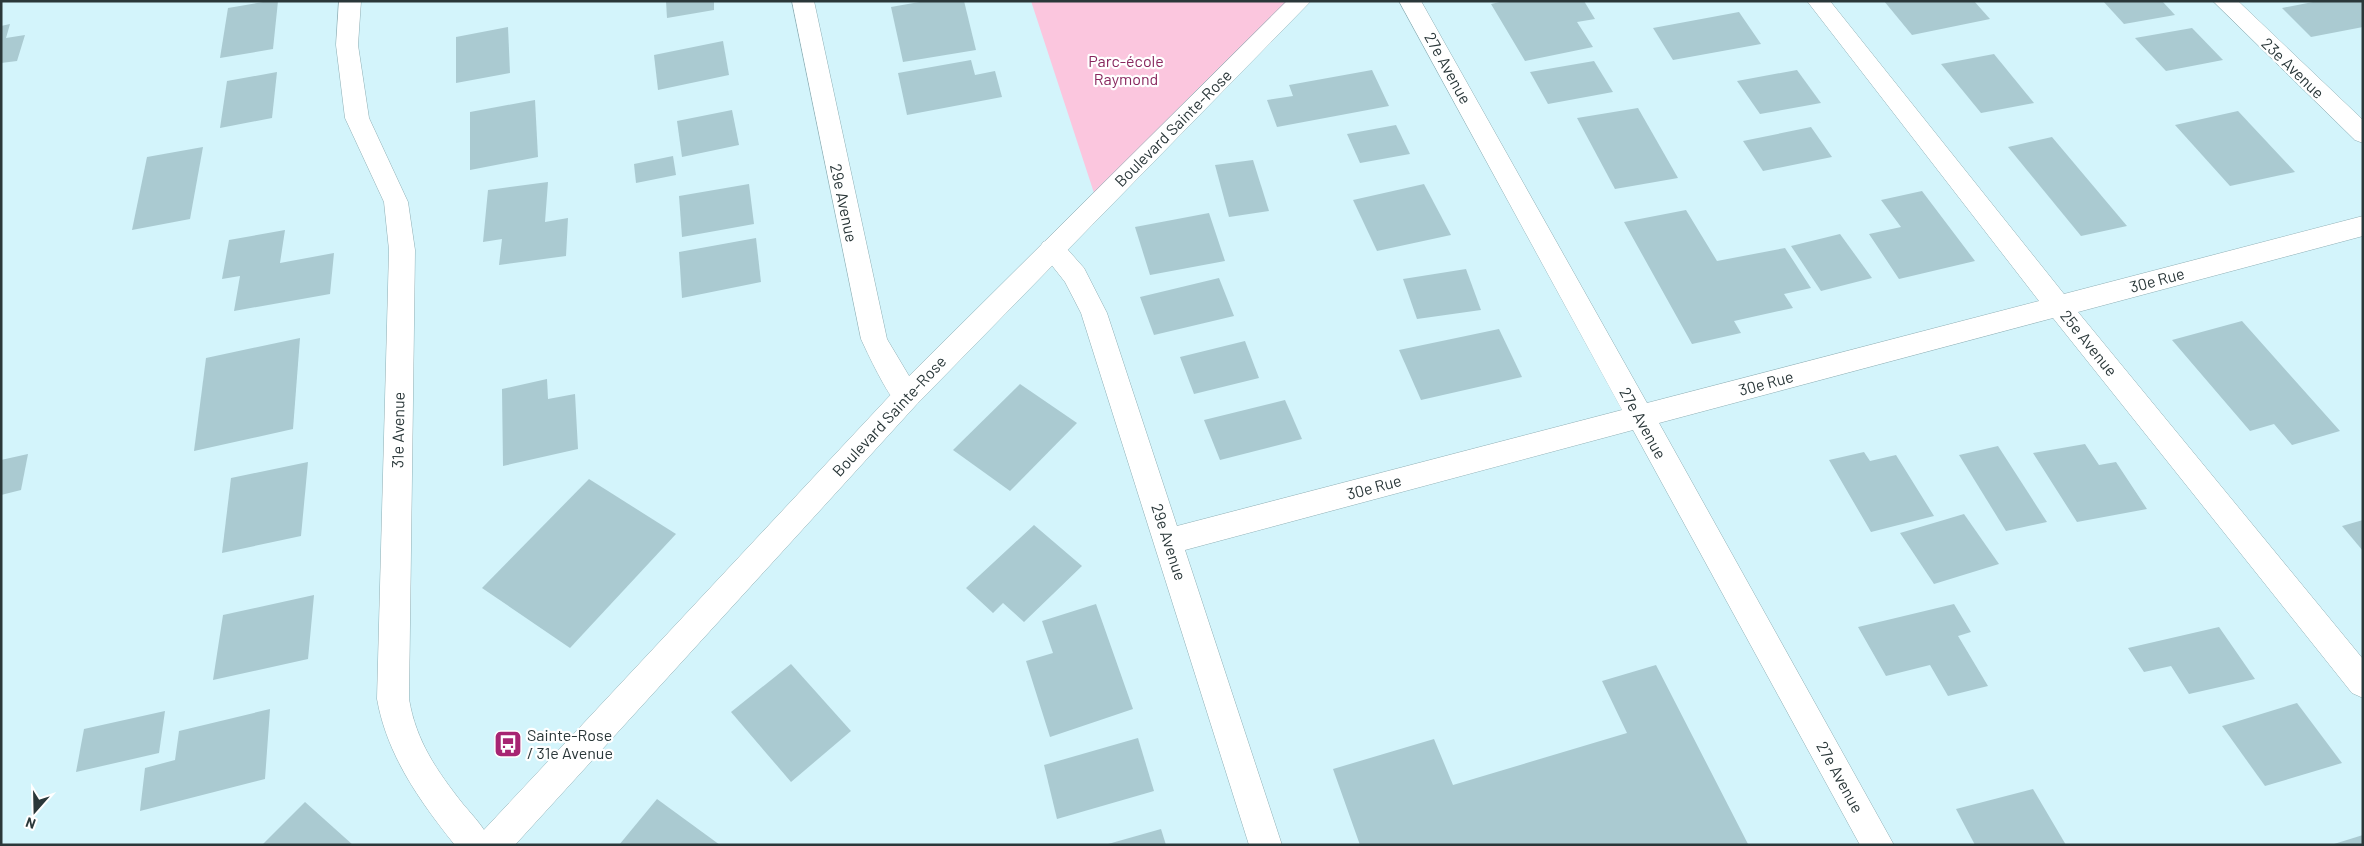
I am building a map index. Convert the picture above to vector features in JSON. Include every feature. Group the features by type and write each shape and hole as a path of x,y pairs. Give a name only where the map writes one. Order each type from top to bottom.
{"street":[{"name":"31e Avenue","path":"350,1 347,45 357,118 396,202 402,250 393,699 401,733 417,763 447,811 476,845"},
{"name":"29e Avenue","path":"803,1 874,339 888,368 907,396"},
{"name":"Boulevard Sainte-Rose","path":"493,845 907,396 1300,1"},
{"name":"27e Avenue","path":"1410,1 1878,845"},
{"name":"25e Avenue","path":"1818,1 2058,306 2363,683"},
{"name":"23e Avenue","path":"2224,1 2363,134"},
{"name":"30e Rue","path":"1169,541 2363,226"},
{"name":"29e Avenue","path":"1052,249 1075,275 1094,313 1266,845"}],"green space":[{"name":"Parc-école Raymond","path":"1031,1 1292,1 1096,199"}],"building":[{"path":"278,1 273,49 220,58 228,8"},
{"path":"666,1 714,1 714,10 667,18"},
{"path":"925,1 964,1 976,50 903,62 891,7"},
{"path":"1504,1 1584,1 1595,19 1577,22 1593,47 1525,61 1491,4"},
{"path":"1884,1 1974,1 1990,19 1912,35"},
{"path":"2103,1 2162,1 2175,15 2124,24"},
{"path":"2318,1 2363,1 2363,27 2311,37 2282,8"},
{"path":"1739,12 1761,44 1673,60 1653,28"},
{"path":"10,24 6,38 25,35 17,61 1,63 1,26"},
{"path":"508,27 510,73 456,83 456,37"},
{"path":"2192,28 2223,60 2166,71 2135,38"},
{"path":"723,41 729,75 658,90 654,55"},
{"path":"1994,54 2034,103 1981,113 1941,64"},
{"path":"971,60 975,75 995,71 1002,97 907,115 898,73"},
{"path":"1594,61 1613,92 1548,104 1530,72"},
{"path":"1372,70 1389,106 1277,127 1267,100 1293,96 1289,85"},
{"path":"1797,70 1821,103 1760,114 1737,81"},
{"path":"277,72 272,118 220,128 227,81"},
{"path":"535,100 538,157 470,170 470,112"},
{"path":"1638,108 1678,178 1615,189 1577,118"},
{"path":"732,110 739,145 682,157 677,121"},
{"path":"2238,111 2295,172 2230,186 2175,125"},
{"path":"1396,125 1410,154 1360,163 1347,134"},
{"path":"1811,127 1832,157 1763,171 1743,141"},
{"path":"2052,137 2127,226 2081,236 2008,147"},
{"path":"203,147 190,219 132,230 147,157"},
{"path":"673,156 676,175 636,183 634,164"},
{"path":"1253,160 1269,211 1229,217 1215,165"},
{"path":"548,182 545,222 568,218 566,256 499,265 502,239 483,242 488,190"},
{"path":"749,184 754,224 682,237 679,196"},
{"path":"1424,184 1451,235 1377,251 1353,200"},
{"path":"1922,191 1975,261 1899,279 1869,234 1901,227 1881,200"},
{"path":"1686,210 1717,261 1785,248 1811,288 1784,294 1793,308 1734,321 1741,333 1692,344 1624,222"},
{"path":"1209,213 1225,261 1150,275 1135,227"},
{"path":"285,230 280,263 334,253 330,294 234,311 240,276 222,279 229,240"},
{"path":"1840,234 1872,278 1821,291 1791,246"},
{"path":"756,238 761,282 682,298 679,252"},
{"path":"1466,269 1481,310 1417,319 1403,279"},
{"path":"1219,278 1234,316 1154,335 1140,297"},
{"path":"2242,321 2340,431 2292,445 2274,424 2250,431 2172,340"},
{"path":"1499,329 1522,377 1421,400 1399,350"},
{"path":"300,338 293,429 194,451 206,358"},
{"path":"1245,341 1259,378 1194,394 1180,357"},
{"path":"547,379 548,399 575,394 578,449 503,466 502,389"},
{"path":"1020,384 1077,423 1010,491 953,450"},
{"path":"1285,400 1302,439 1220,460 1204,420"},
{"path":"2085,444 2099,465 2116,462 2147,509 2077,522 2033,453"},
{"path":"1998,446 2047,522 2006,531 1959,455"},
{"path":"1864,452 1870,461 1896,455 1934,516 1871,532 1829,460"},
{"path":"28,454 21,490 1,495 1,460"},
{"path":"308,462 301,536 222,553 231,478"},
{"path":"589,479 676,534 570,648 482,588"},
{"path":"1964,514 1999,564 1934,584 1900,533"},
{"path":"2363,520 2363,551 2342,526"},
{"path":"1034,525 1082,566 1024,622 1003,603 993,613 966,588"},
{"path":"314,595 308,659 213,680 223,615"},
{"path":"1096,604 1133,709 1050,737 1026,661 1053,653 1042,621"},
{"path":"1954,604 1971,632 1958,636 1988,686 1948,696 1930,665 1886,676 1858,627"},
{"path":"2219,627 2255,679 2189,694 2171,666 2144,672 2128,648"},
{"path":"791,664 851,731 791,782 731,712"},
{"path":"1656,665 1748,844 1360,845 1333,769 1434,739 1453,785 1627,733 1602,681"},
{"path":"2297,703 2342,763 2265,786 2222,726"},
{"path":"270,709 265,779 140,811 145,768 175,760 179,731"},
{"path":"165,711 159,753 76,772 84,729"},
{"path":"1138,738 1154,791 1057,819 1044,765"},
{"path":"2033,789 2066,845 1975,845 1956,809"},
{"path":"657,799 720,845 619,845"},
{"path":"305,802 353,845 262,845"},
{"path":"1161,829 1166,845 1108,845 1108,844"},
{"path":"2363,835 2363,845 2334,845 2334,844"}],"place":[{"name":"Sainte-Rose / 31e Avenue","path":"508,744"}]}
